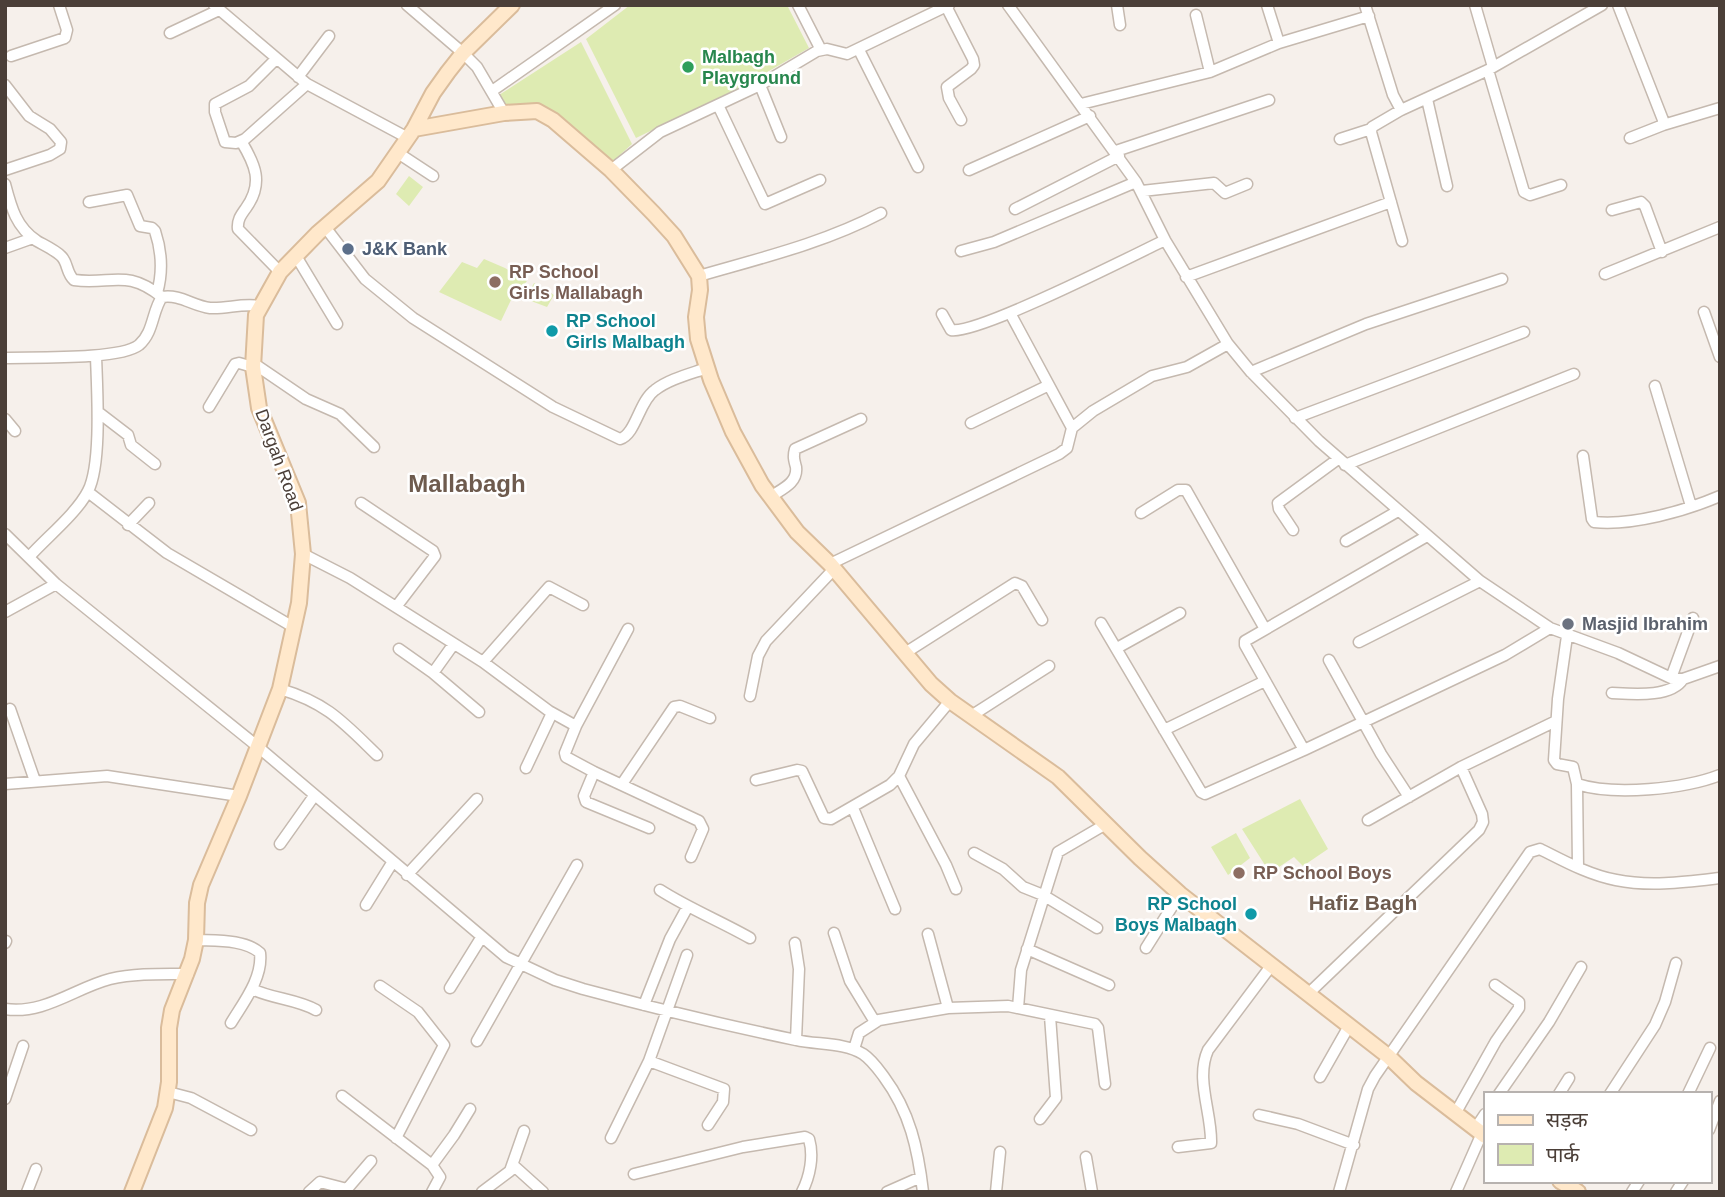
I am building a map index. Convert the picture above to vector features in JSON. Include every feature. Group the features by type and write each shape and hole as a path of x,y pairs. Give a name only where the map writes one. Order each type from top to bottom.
{"street":[{"path":"11,56 65,38 67,30 59,5"},
{"path":"407,5 477,67 504,113"},
{"name":"Dargah Road","path":"132,1192 161,1121 168,1092 172,1010 188,974 201,885 280,689 295,628 303,554 298,502 262,416 253,365 254,325 259,306 280,272 325,227 370,189 411,134 433,93 463,53 512,5"},
{"path":"492,91 615,5"},
{"path":"798,5 821,50"},
{"path":"1008,5 1139,186 1165,240 1228,344 1295,418 1342,462 1480,581 1550,628 1618,653 1671,678 1683,679 1720,666"},
{"path":"1117,5 1120,24"},
{"path":"1267,5 1279,43"},
{"path":"1365,5 1393,94 1401,110"},
{"path":"1475,5 1524,192 1530,195 1561,185"},
{"path":"1340,139 1371,129 1401,110 1490,69 1602,5"},
{"path":"1618,5 1661,113 1663,125"},
{"path":"611,170 660,132 760,85 821,50 842,54 859,50 947,6 974,65 947,87 949,98 961,120"},
{"path":"170,33 216,8 307,84 411,134 504,113 537,111 553,120 611,170 674,236 699,276 696,317 698,339 707,368 733,432 770,497 797,532 832,567 931,684 950,701 1058,777 1180,894 1388,1056 1416,1083 1481,1133 1456,1192"},
{"path":"1196,15 1210,72"},
{"path":"1081,104 1210,72 1279,43 1369,16"},
{"path":"298,77 329,36"},
{"path":"859,50 918,167"},
{"path":"276,59 249,86 215,104 225,142 228,144 241,141 307,84"},
{"path":"5,85 29,116 50,129 61,142 60,149 50,155 5,170"},
{"path":"760,85 780,137"},
{"path":"1427,99 1447,186"},
{"path":"1015,209 1117,154 1269,100"},
{"path":"718,106 765,204 820,180"},
{"path":"1630,138 1720,108"},
{"path":"969,170 1090,116"},
{"path":"1371,129 1402,241"},
{"path":"241,141 253,160 257,176 252,198 237,222 238,229 280,272"},
{"path":"398,153 433,176"},
{"path":"961,251 994,242 1139,186 1214,183 1225,193 1247,184"},
{"path":"5,184 7,201 21,227 60,255 74,280 126,278 136,280 159,295 178,297 210,308 237,304 259,306"},
{"path":"5,358 118,353 139,345 148,334 161,280 155,231 140,226 127,195 89,202"},
{"path":"1186,277 1391,202"},
{"path":"1612,210 1641,202 1645,206 1662,252"},
{"path":"699,276 817,242 849,230 881,213"},
{"path":"325,227 365,279 413,318 553,407 620,439 627,436 646,399 654,390 707,368"},
{"path":"1605,274 1720,227"},
{"path":"5,248 33,238"},
{"path":"942,314 951,330 957,331 1010,313 1165,240"},
{"path":"296,256 337,324"},
{"path":"1251,372 1366,324 1502,279"},
{"path":"1704,312 1720,356"},
{"path":"1010,313 1072,428"},
{"path":"1295,418 1524,332"},
{"path":"750,696 758,656 766,640 832,567 1059,454 1067,448 1072,428 1093,411 1152,376 1187,367 1228,344"},
{"path":"30,556 76,508 88,492 92,480 98,412 96,356"},
{"path":"209,407 235,364 253,365 306,398 340,414 374,447"},
{"path":"1293,530 1278,503 1342,462 1574,374"},
{"path":"971,423 1047,386"},
{"path":"1655,386 1691,506"},
{"path":"98,412 128,435 131,445 155,464"},
{"path":"5,419 15,431"},
{"path":"770,497 794,479 796,449 861,419"},
{"path":"1583,456 1594,522 1624,521 1691,506 1720,496"},
{"path":"1141,513 1180,489 1186,490 1265,629"},
{"path":"88,492 167,553 295,628"},
{"path":"128,525 149,503"},
{"path":"361,503 433,551 435,556 396,607"},
{"path":"1346,541 1398,511"},
{"path":"5,534 56,584 257,746 506,957 555,980 645,1005 796,1040 854,1049 874,1064 905,1111 916,1144 923,1192"},
{"path":"1304,750 1245,645 1248,639 1427,536"},
{"path":"303,554 350,578 483,662 552,713 576,726"},
{"path":"1359,642 1480,581"},
{"path":"905,653 1015,583 1022,586 1042,620"},
{"path":"5,612 56,584"},
{"path":"483,662 549,587 583,605"},
{"path":"1117,648 1180,613"},
{"path":"1671,678 1693,618"},
{"path":"1101,623 1200,792 1205,794 1505,655 1550,628"},
{"path":"628,629 576,726 565,753 566,757 699,821 703,829 691,857"},
{"path":"1567,636 1556,721 1555,763 1573,767 1577,783 1578,867"},
{"path":"433,673 453,645"},
{"path":"399,649 433,673 479,712"},
{"path":"1329,660 1409,797"},
{"path":"971,716 1049,666"},
{"path":"1612,693 1658,692 1675,688 1683,679"},
{"path":"1164,730 1265,681"},
{"path":"280,689 330,710 377,755"},
{"path":"756,780 800,770 824,818 831,819 899,776 914,744 950,701"},
{"path":"622,784 674,707 680,706 710,718"},
{"path":"10,709 35,782"},
{"path":"526,768 552,713"},
{"path":"1368,820 1461,767 1556,721"},
{"path":"1308,995 1479,830 1483,822 1482,814 1461,767"},
{"path":"594,772 584,796 586,802 649,828"},
{"path":"1577,783 1601,788 1661,789 1704,781 1720,775"},
{"path":"5,784 107,776 239,796"},
{"path":"899,776 956,889"},
{"path":"280,844 314,796"},
{"path":"407,875 477,799"},
{"path":"853,807 895,909"},
{"path":"1018,1008 1018,991 1027,949 1058,852 1106,824"},
{"path":"1339,1192 1368,1089 1388,1056 1530,852 1540,849 1578,867 1616,880 1647,883 1720,878"},
{"path":"974,853 1003,869 1023,887 1043,895 1097,928"},
{"path":"366,905 392,863"},
{"path":"477,1041 577,865"},
{"path":"660,890 687,908 713,917 750,938"},
{"path":"1146,948 1180,894"},
{"path":"645,1005 670,939 687,908"},
{"path":"834,933 850,981 875,1022"},
{"path":"928,934 948,1008"},
{"path":"450,988 481,938"},
{"path":"195,940 250,946 260,953 261,962 252,989 230,1023"},
{"path":"795,943 799,969 796,1040"},
{"path":"1027,949 1109,985"},
{"path":"611,1138 649,1060 687,955"},
{"path":"1611,1092 1655,1025 1676,963"},
{"path":"1178,1147 1211,1143 1204,1086 1204,1059 1271,966"},
{"path":"1500,1092 1549,1022 1581,967"},
{"path":"5,1009 22,1010 43,1006 110,979 142,974 188,974"},
{"path":"1455,1114 1519,1008 1519,1002 1495,985"},
{"path":"380,986 418,1012 444,1045 397,1138"},
{"path":"252,989 267,997 305,1004 316,1010"},
{"path":"854,1049 859,1033 875,1022 948,1008 1018,1008 1095,1024 1098,1028 1105,1084"},
{"path":"1040,1119 1056,1098 1050,1016"},
{"path":"1320,1077 1349,1026"},
{"path":"5,1099 23,1046"},
{"path":"1689,1092 1710,1048"},
{"path":"649,1060 724,1089 723,1102 708,1125"},
{"path":"1560,1092 1569,1078"},
{"path":"168,1092 191,1098 251,1130"},
{"path":"342,1096 432,1165 440,1177 432,1192"},
{"path":"1711,1125 1720,1101"},
{"path":"432,1165 470,1109"},
{"path":"1259,1115 1298,1124 1354,1145"},
{"path":"482,1192 507,1174 513,1166 524,1131"},
{"path":"634,1174 743,1147 805,1137 809,1139 811,1147 810,1166 802,1192"},
{"path":"996,1192 1000,1152"},
{"path":"1086,1157 1092,1192"},
{"path":"309,1192 320,1182 347,1189 370,1161"},
{"path":"513,1166 543,1192"},
{"path":"27,1192 36,1169"},
{"path":"887,1192 921,1177"}],"green space":[{"name":"Malbagh Playground","path":"630,5 787,5 809,48 743,86 636,138 586,39"},
{"path":"581,42 632,144 610,164 552,114 505,107 499,95"},
{"path":"409,176 423,187 409,206 396,194"},
{"path":"484,259 527,281 511,300 501,321 439,292 462,262 477,268"},
{"path":"534,283 554,295 547,307 524,301"},
{"path":"1300,799 1328,849 1303,866 1294,857 1270,873 1242,829"},
{"path":"1236,833 1250,858 1228,875 1211,847"}],"place":[{"name":"Malbagh Playground","path":"688,67"},
{"name":"J&K Bank","path":"348,249"},
{"name":"RP School Girls Mallabagh","path":"495,282"},
{"name":"RP School Girls Malbagh","path":"552,331"},
{"name":"Masjid Ibrahim","path":"1568,624"},
{"name":"RP School Boys","path":"1239,873"},
{"name":"RP School Boys Malbagh","path":"1251,914"}],"district":[{"name":"Mallabagh","path":"467,484"},
{"name":"Hafiz Bagh","path":"1363,903"}]}
